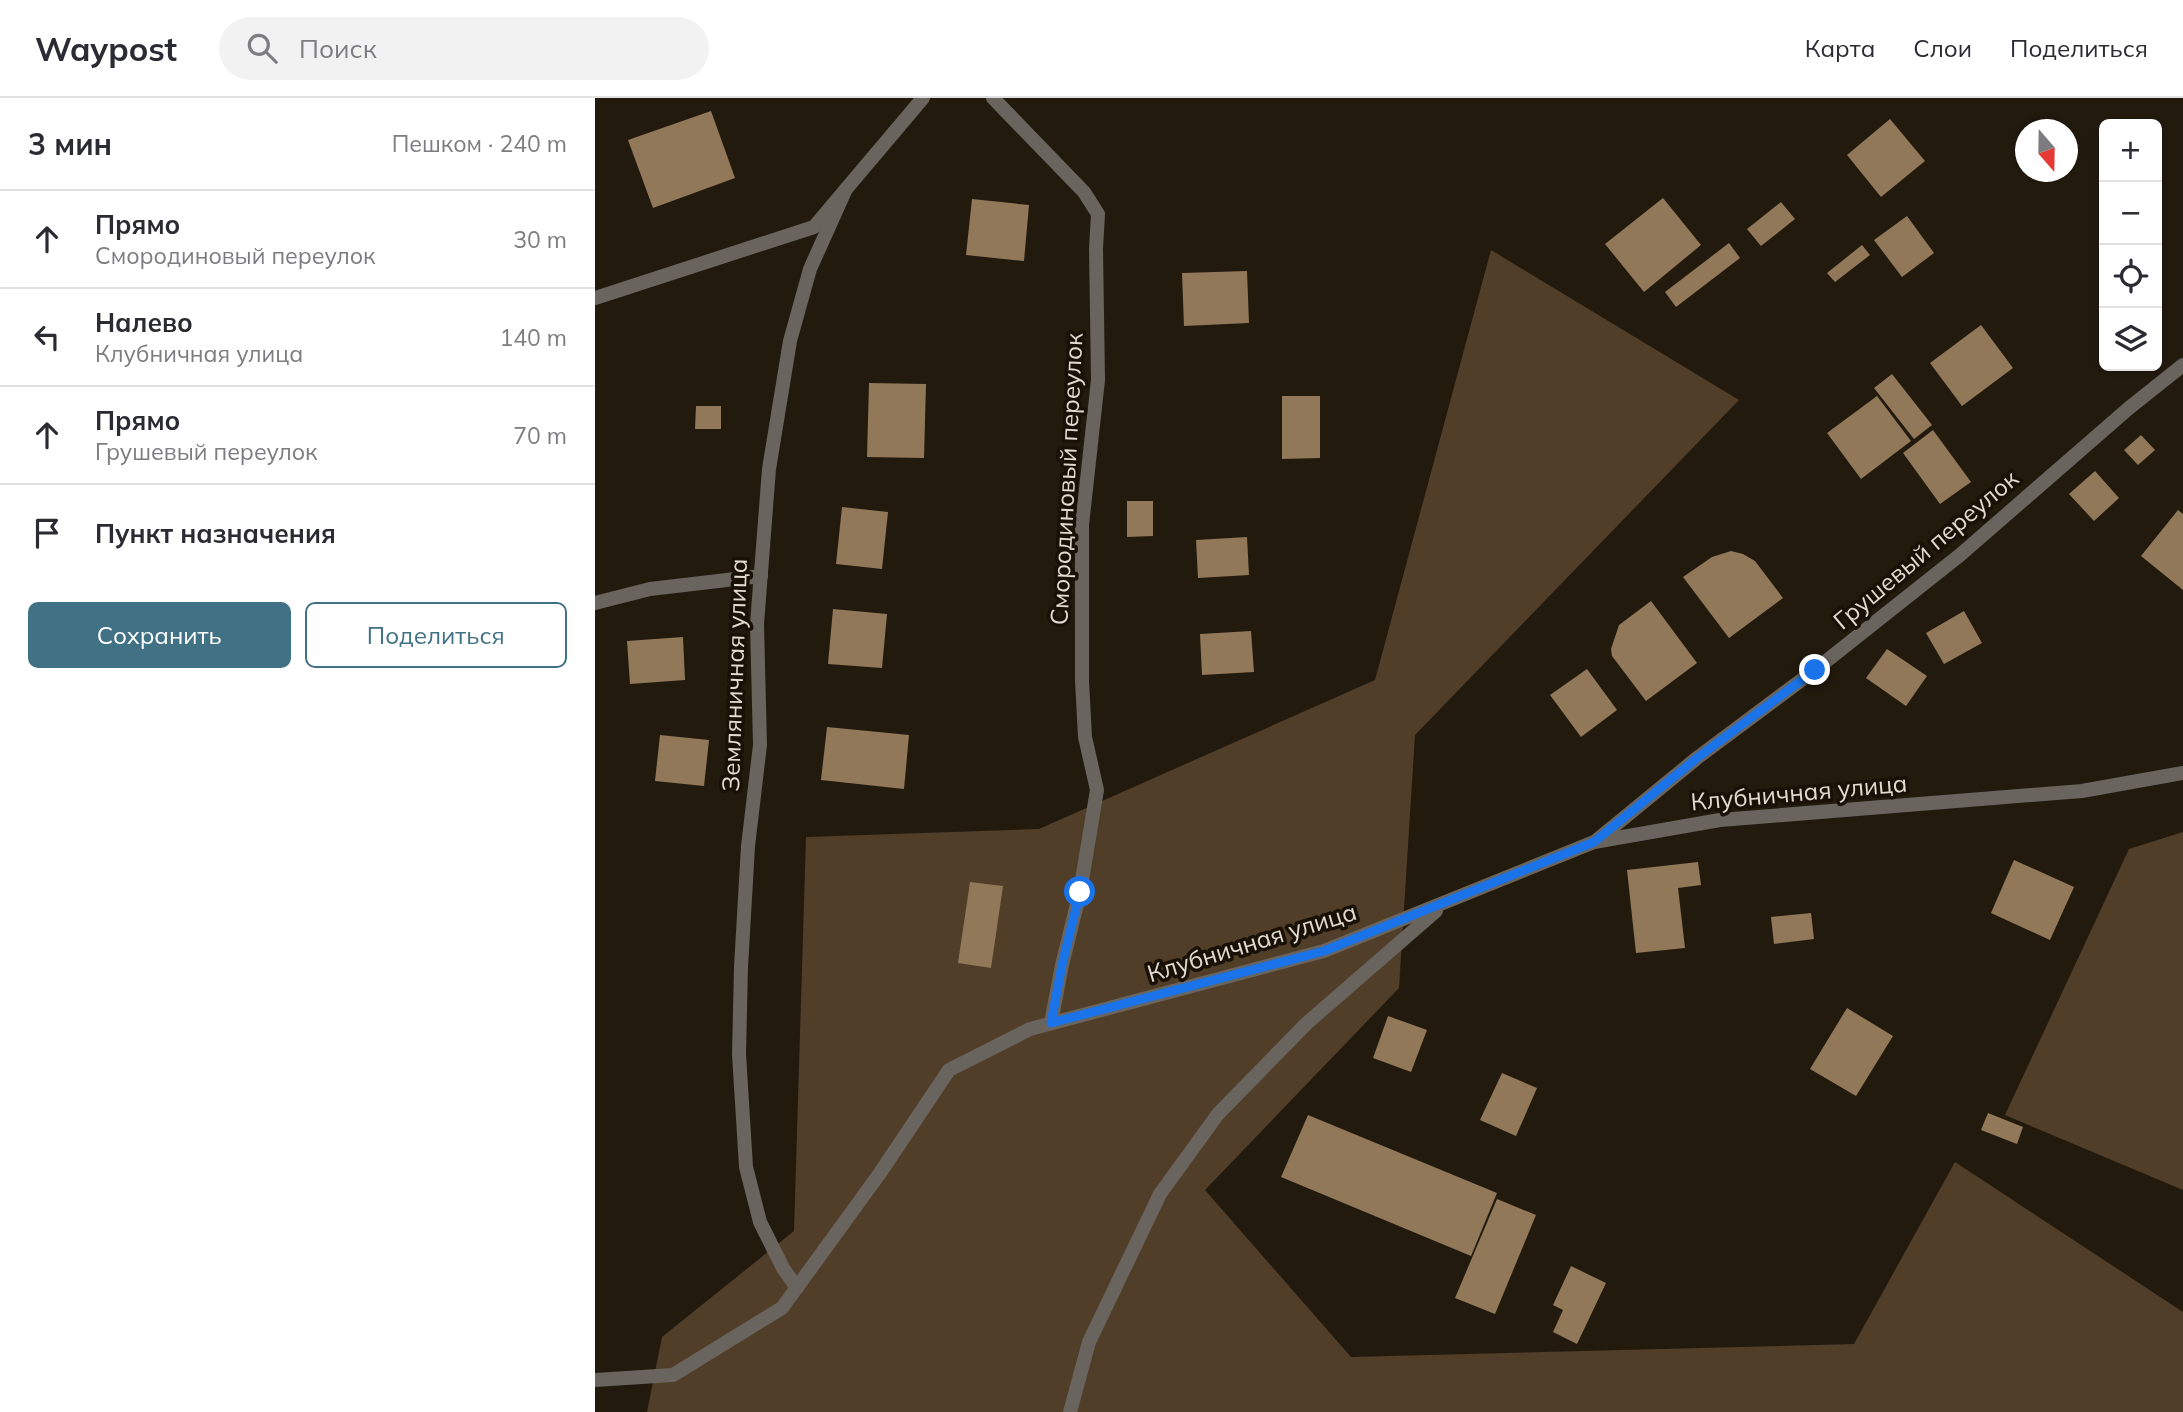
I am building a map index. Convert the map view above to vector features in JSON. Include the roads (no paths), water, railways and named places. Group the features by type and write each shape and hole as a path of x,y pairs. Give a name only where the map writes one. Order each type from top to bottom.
{"street":[{"path":"595,298 814,227 923,98"},
{"name":"Смородиновый переулок","path":"993,98 1084,192 1098,214 1098,380 1083,525 1082,564 1084,737 1097,790 1080,892 1051,1023"},
{"name":"Земляничная улица","path":"797,1288 783,1268 761,1222 746,1167 739,1054 741,967 748,846 760,745 757,624 769,469 790,341 810,270 846,189"},
{"name":"Грушевый переулок","path":"1594,842 1697,758 1815,670 1960,555 2183,365"},
{"path":"595,603 650,589 761,576"},
{"name":"Клубничная улица","path":"595,1380 673,1375 782,1308 880,1173 949,1070 1030,1029 1324,951 1594,842 1720,820 2082,791 2183,773"},
{"path":"1070,1412 1089,1342 1160,1194 1218,1114 1307,1023 1445,903"}]}
